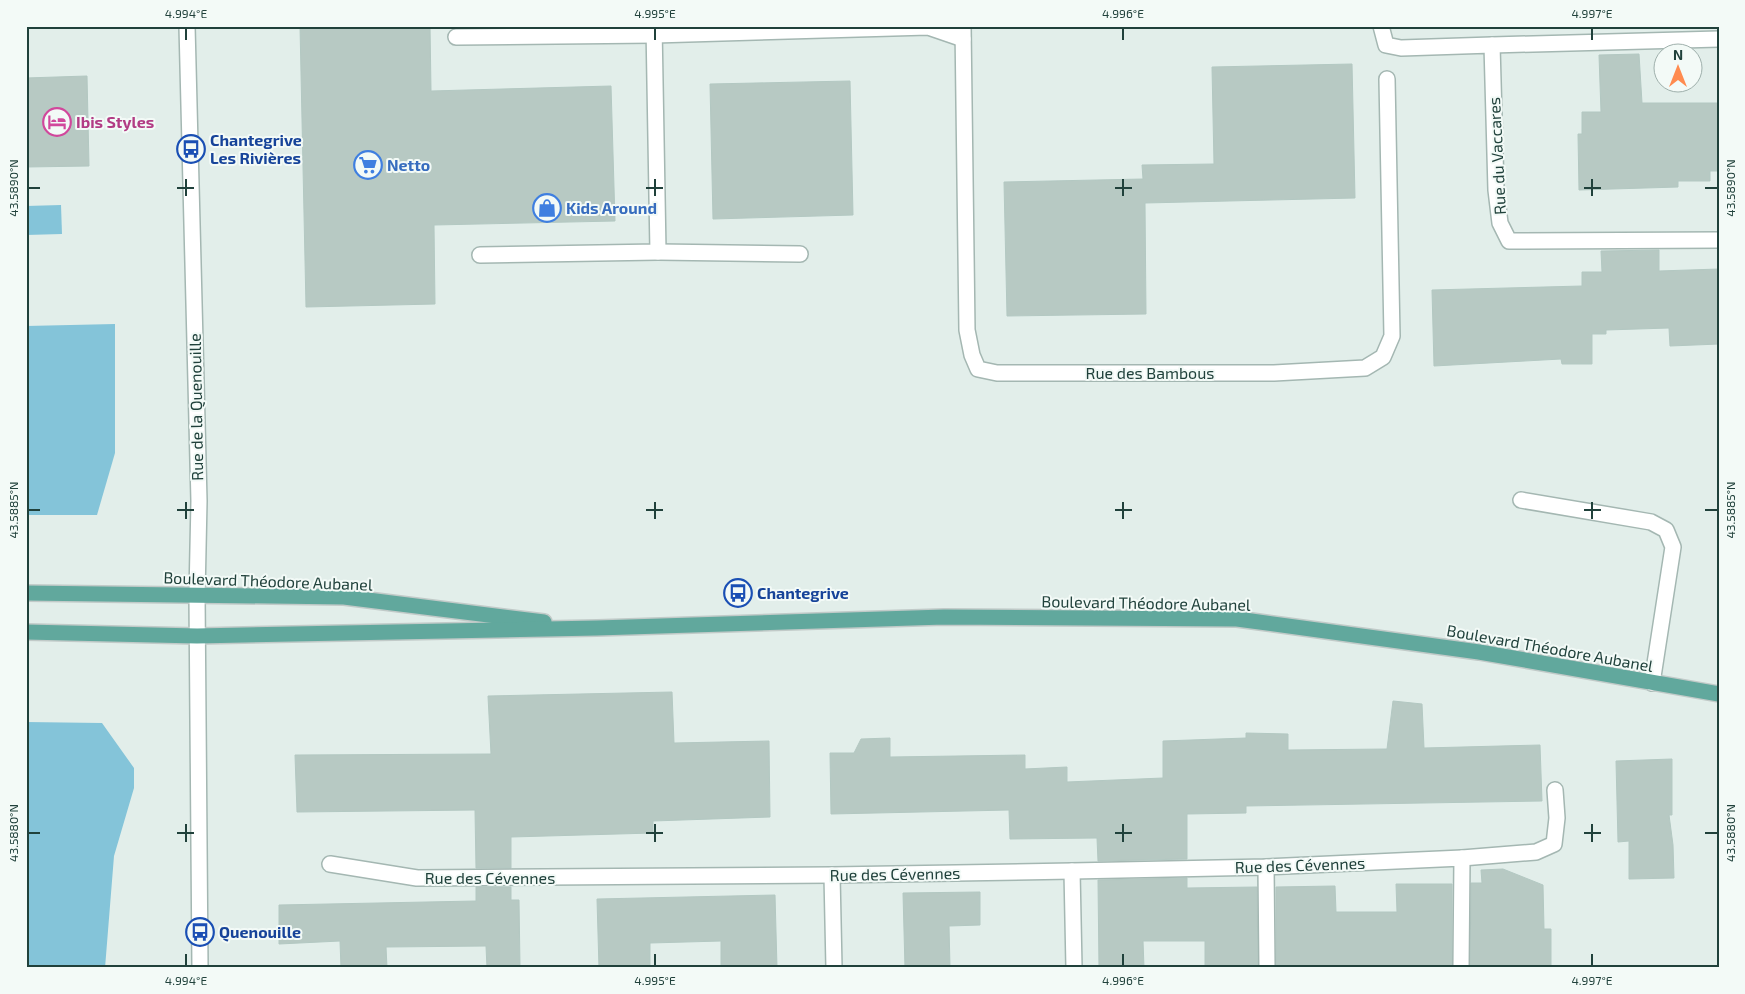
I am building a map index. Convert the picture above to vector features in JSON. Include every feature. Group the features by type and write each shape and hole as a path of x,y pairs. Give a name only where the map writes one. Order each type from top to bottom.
{"main road":[{"name":"Boulevard Théodore Aubanel","path":"26,593 344,597 597,628"},
{"name":"Boulevard Théodore Aubanel","path":"26,632 197,636 597,628 944,617 1237,619 1479,652 1719,694"}],"street":[{"name":"Rue de la Quenouille","path":"187,26 199,501 197,636 200,968"},
{"path":"1381,26 1386,44 1401,48 1492,44 1719,40"},
{"path":"456,37 654,31 928,27 963,33"},
{"path":"654,31 658,252"},
{"name":"Rue des Bambous","path":"963,33 967,330 972,356 978,369 997,373 1274,373 1366,368 1383,357 1392,336 1387,79"},
{"name":"Rue du Vaccares","path":"1492,44 1496,190 1500,222 1509,241 1719,240"},
{"path":"480,256 658,252 800,254"},
{"path":"1521,500 1650,522 1666,530 1673,547 1652,682"},
{"name":"Rue des Cévennes","path":"330,864 417,878 832,876 1266,867 1462,858 1536,852 1554,844 1557,818 1555,790"},
{"path":"1461,968 1462,858"},
{"path":"1266,867 1267,968"},
{"path":"1072,871 1074,968"},
{"path":"832,876 834,968"}],"water":[{"path":"61,205 62,234 26,235 26,206"},
{"path":"115,324 115,453 97,515 26,515 26,326"},
{"path":"26,722 102,723 134,768 134,788 114,856 105,968 26,968"}],"building":[{"path":"300,26 430,26 431,91 611,86 615,221 434,225 435,304 306,307"},
{"path":"1639,54 1642,103 1719,103 1719,171 1710,171 1710,181 1678,181 1678,187 1579,190 1578,134 1582,134 1582,112 1601,112 1599,55"},
{"path":"1352,64 1355,198 1145,203 1146,314 1007,316 1004,182 1143,179 1142,165 1214,164 1212,67"},
{"name":"Ibis Styles","path":"87,76 89,166 26,167 26,78"},
{"path":"850,81 853,215 713,219 710,84"},
{"path":"1659,250 1659,271 1719,269 1719,344 1670,346 1669,328 1606,330 1606,334 1592,334 1592,364 1562,364 1561,359 1434,366 1432,290 1582,286 1582,272 1602,272 1601,251"},
{"path":"672,692 674,743 769,741 770,817 653,821 653,833 511,837 511,868 476,868 475,810 297,812 295,755 491,754 488,696"},
{"path":"1393,701 1422,704 1424,748 1540,745 1542,801 1246,806 1246,813 1187,814 1187,859 1098,861 1097,838 1010,839 1009,810 831,814 830,753 854,753 861,739 890,738 890,757 1025,755 1025,769 1067,767 1067,782 1163,778 1163,741 1246,738 1246,733 1288,734 1288,750 1387,749"},
{"path":"1672,759 1672,815 1669,815 1673,845 1674,878 1629,879 1629,841 1618,842 1616,761"},
{"path":"1503,869 1543,885 1544,929 1551,929 1551,968 1470,968 1471,883 1482,883 1481,870"},
{"path":"1187,878 1187,888 1257,887 1258,968 1205,968 1205,941 1143,941 1144,968 1099,968 1098,880"},
{"path":"1396,884 1452,884 1452,968 1276,968 1276,887 1335,886 1336,912 1397,912"},
{"path":"476,887 511,887 511,900 519,900 520,968 487,968 486,946 386,947 387,968 341,968 340,941 279,944 279,905 476,901"},
{"path":"980,892 980,925 949,926 950,968 905,968 903,893"},
{"path":"775,895 777,968 721,968 721,941 650,943 650,968 599,968 597,899"}],"place":[{"name":"Ibis Styles","path":"57,122"},
{"name":"Chantegrive Les Rivières","path":"191,149"},
{"name":"Netto","path":"368,165"},
{"name":"Kids Around","path":"547,208"},
{"name":"Chantegrive","path":"738,593"},
{"name":"Quenouille","path":"200,932"}]}
